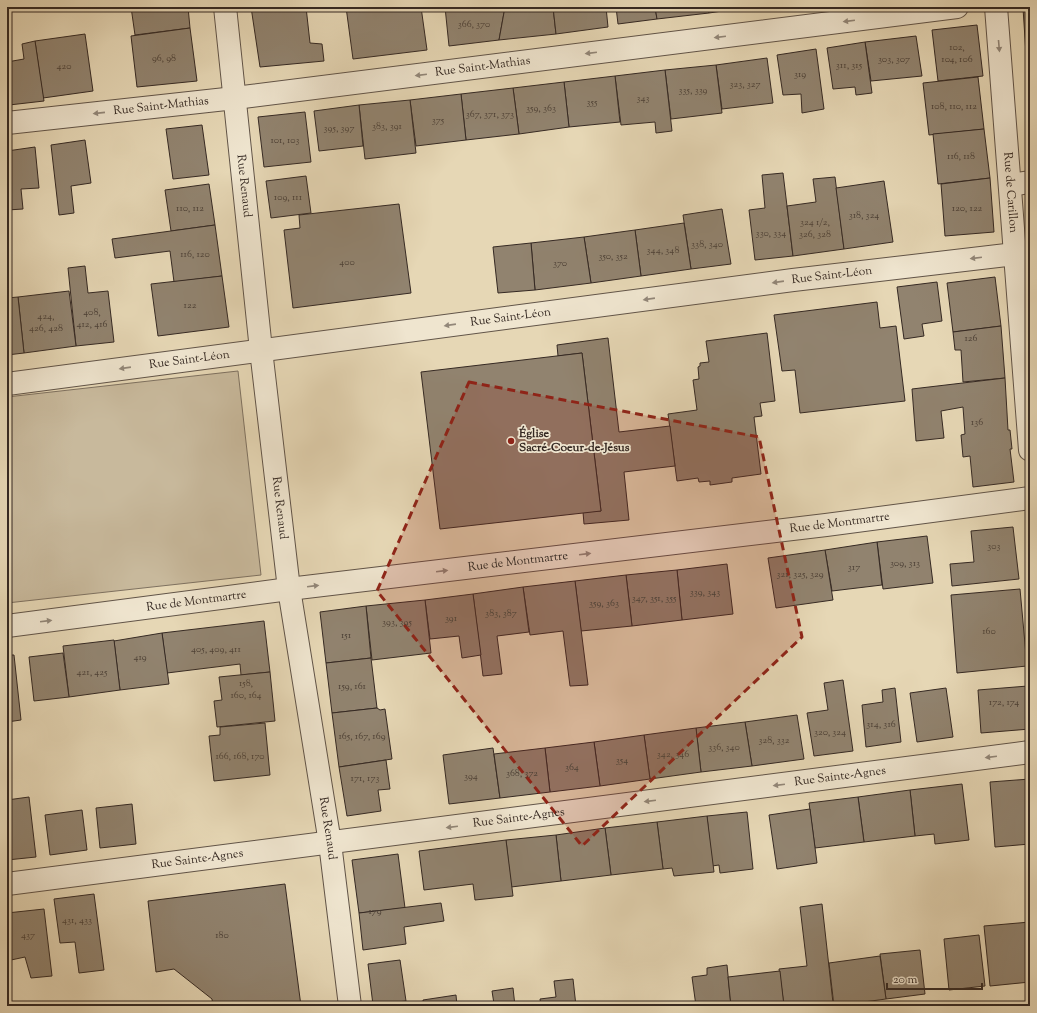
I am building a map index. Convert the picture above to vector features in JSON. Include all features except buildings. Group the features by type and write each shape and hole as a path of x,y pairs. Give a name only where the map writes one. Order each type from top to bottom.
{"street":[{"name":"Rue Renaud","path":"225,7 261,350 289,589 330,843 350,1006"},
{"name":"Rue Saint-Mathias","path":"7,124 235,98 958,7"},
{"name":"Rue de Carillon","path":"996,7 1020,183 1015,254 1028,396 1030,450"},
{"name":"Rue Saint-Léon","path":"7,384 785,281 1015,254"},
{"name":"Rue de Montmartre","path":"7,626 289,589 818,526 1030,498"},
{"name":"Rue Sainte-Agnes","path":"7,884 1030,752"}],"highlighted area":[{"path":"469,382 759,437 802,637 582,846 377,591"}],"shaded area":[{"path":"238,371 261,575 7,603 7,397"}],"place":[{"name":"Église Sacré-Coeur-de-Jésus","path":"511,441"}]}
